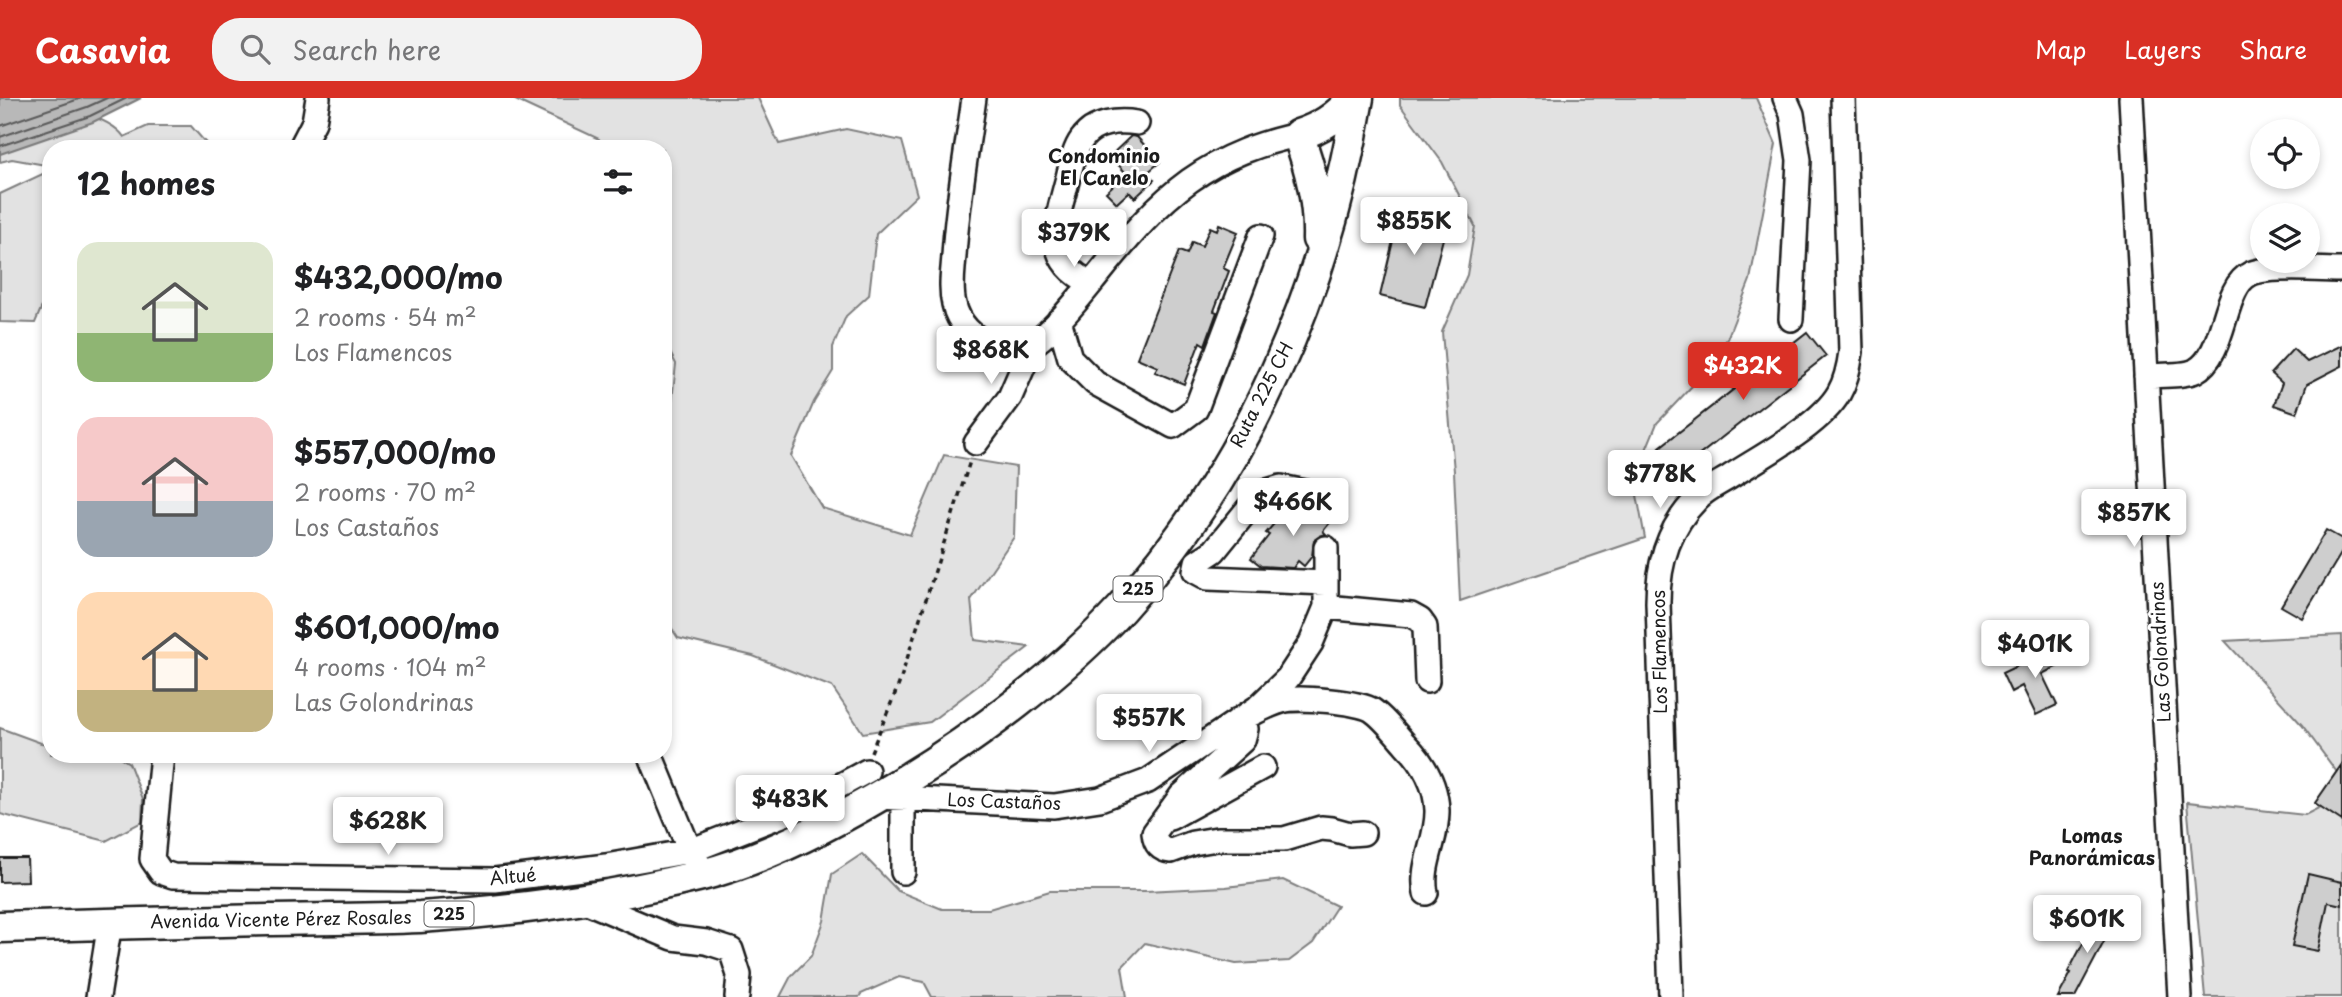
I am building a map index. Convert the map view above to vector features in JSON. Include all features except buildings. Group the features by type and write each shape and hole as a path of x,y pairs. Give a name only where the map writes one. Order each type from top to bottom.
{"main road":[{"path":"1315,273 1318,251 1314,182 1298,135 1324,125 1353,98"},
{"name":"Ruta 225 CH","path":"882,789 956,749 1069,659 1119,611 1166,556 1213,487 1268,390 1306,301 1343,182 1358,98"},
{"name":"Avenida Vicente Pérez Rosales","path":"0,927 418,917 519,908 580,899 698,862 791,842 882,789"}],"street":[{"path":"305,140 314,122 318,98"},
{"path":"974,98 956,235 952,293 954,305 964,326 983,342 1007,349 1033,344"},
{"path":"1785,98 1792,114 1799,160 1791,319"},
{"name":"Los Flamencos","path":"1671,997 1658,602 1660,571 1665,549 1676,525 1699,497 1780,445 1822,414 1831,405 1844,383 1850,352 1843,98"},
{"name":"Las Golondrinas","path":"2131,98 2180,997"},
{"path":"1091,283 1068,267 1057,248 1055,237 1055,226 1072,162 1081,139 1090,131 1113,122 1137,123"},
{"path":"976,443 1010,397 1033,344 1059,320 1143,220 1178,188 1221,160 1246,149 1328,129 1353,128"},
{"path":"1059,320 1070,358 1095,383 1173,426 1196,409 1261,236"},
{"path":"2146,376 2193,372 2207,361 2236,288 2248,274 2265,270 2342,270"},
{"path":"1320,495 1281,487 1261,493 1214,551 1197,562 1195,571 1208,578 1326,583"},
{"name":"Los Castaños","path":"882,789 1034,806 1074,804 1100,799 1148,781 1256,708 1288,678 1311,643 1325,607 1326,548"},
{"path":"1325,607 1411,615 1420,620 1425,628 1427,681"},
{"path":"1363,833 1350,834 1321,828 1284,839 1217,839 1193,843 1171,852 1156,844 1154,833 1181,796 1243,740 1246,729 1238,720 1284,700 1322,700 1370,709 1412,751 1428,775 1434,791 1436,826 1426,864 1426,893"},
{"name":"Altué","path":"161,763 151,854 153,864 160,873 173,876 495,880 606,866 698,862"},
{"path":"654,763 698,862"},
{"path":"1159,824 1263,767"},
{"path":"882,789 902,872"},
{"path":"580,899 673,938 706,942 731,950 739,975 737,997"},
{"path":"98,997 110,923"}],"path":[{"path":"882,789 872,746 899,684 976,443"}],"shaded area":[{"path":"0,98 85,114 115,128 124,137 148,126 191,126 203,140 42,140 42,164 12,159 0,162"},
{"path":"511,98 758,98 779,144 846,129 902,141 917,195 876,234 869,295 846,316 833,347 833,371 814,402 791,456 822,508 910,535 944,455 1016,467 1014,537 971,600 975,640 1029,647 930,722 863,733 832,687 753,656 678,638 672,629 672,401 676,364 672,356 672,140 599,139"},
{"path":"1400,98 1756,98 1776,144 1750,280 1727,339 1693,385 1657,423 1634,479 1645,538 1460,601 1454,471 1442,332 1467,275 1475,226 1442,162 1400,105"},
{"path":"42,174 42,306 35,323 0,322 0,194"},
{"path":"2342,635 2342,779 2302,725 2225,641"},
{"path":"0,728 42,743 42,763 129,763 143,799 142,822 106,841 0,814"},
{"path":"2342,796 2342,997 2205,997 2187,802 2305,815"},
{"path":"862,854 898,891 942,909 989,909 1050,891 1146,891 1226,887 1283,880 1337,906 1313,943 1289,961 1236,964 1145,943 1122,967 1127,997 932,997 924,982 899,977 859,997 780,997 791,976 811,956 824,921 832,874"}],"water":[{"path":"0,98 141,98 93,122 0,154"}],"district":[{"name":"Condominio El Canelo","path":"1104,167"},
{"name":"Lomas Panorámicas","path":"2092,847"}]}
